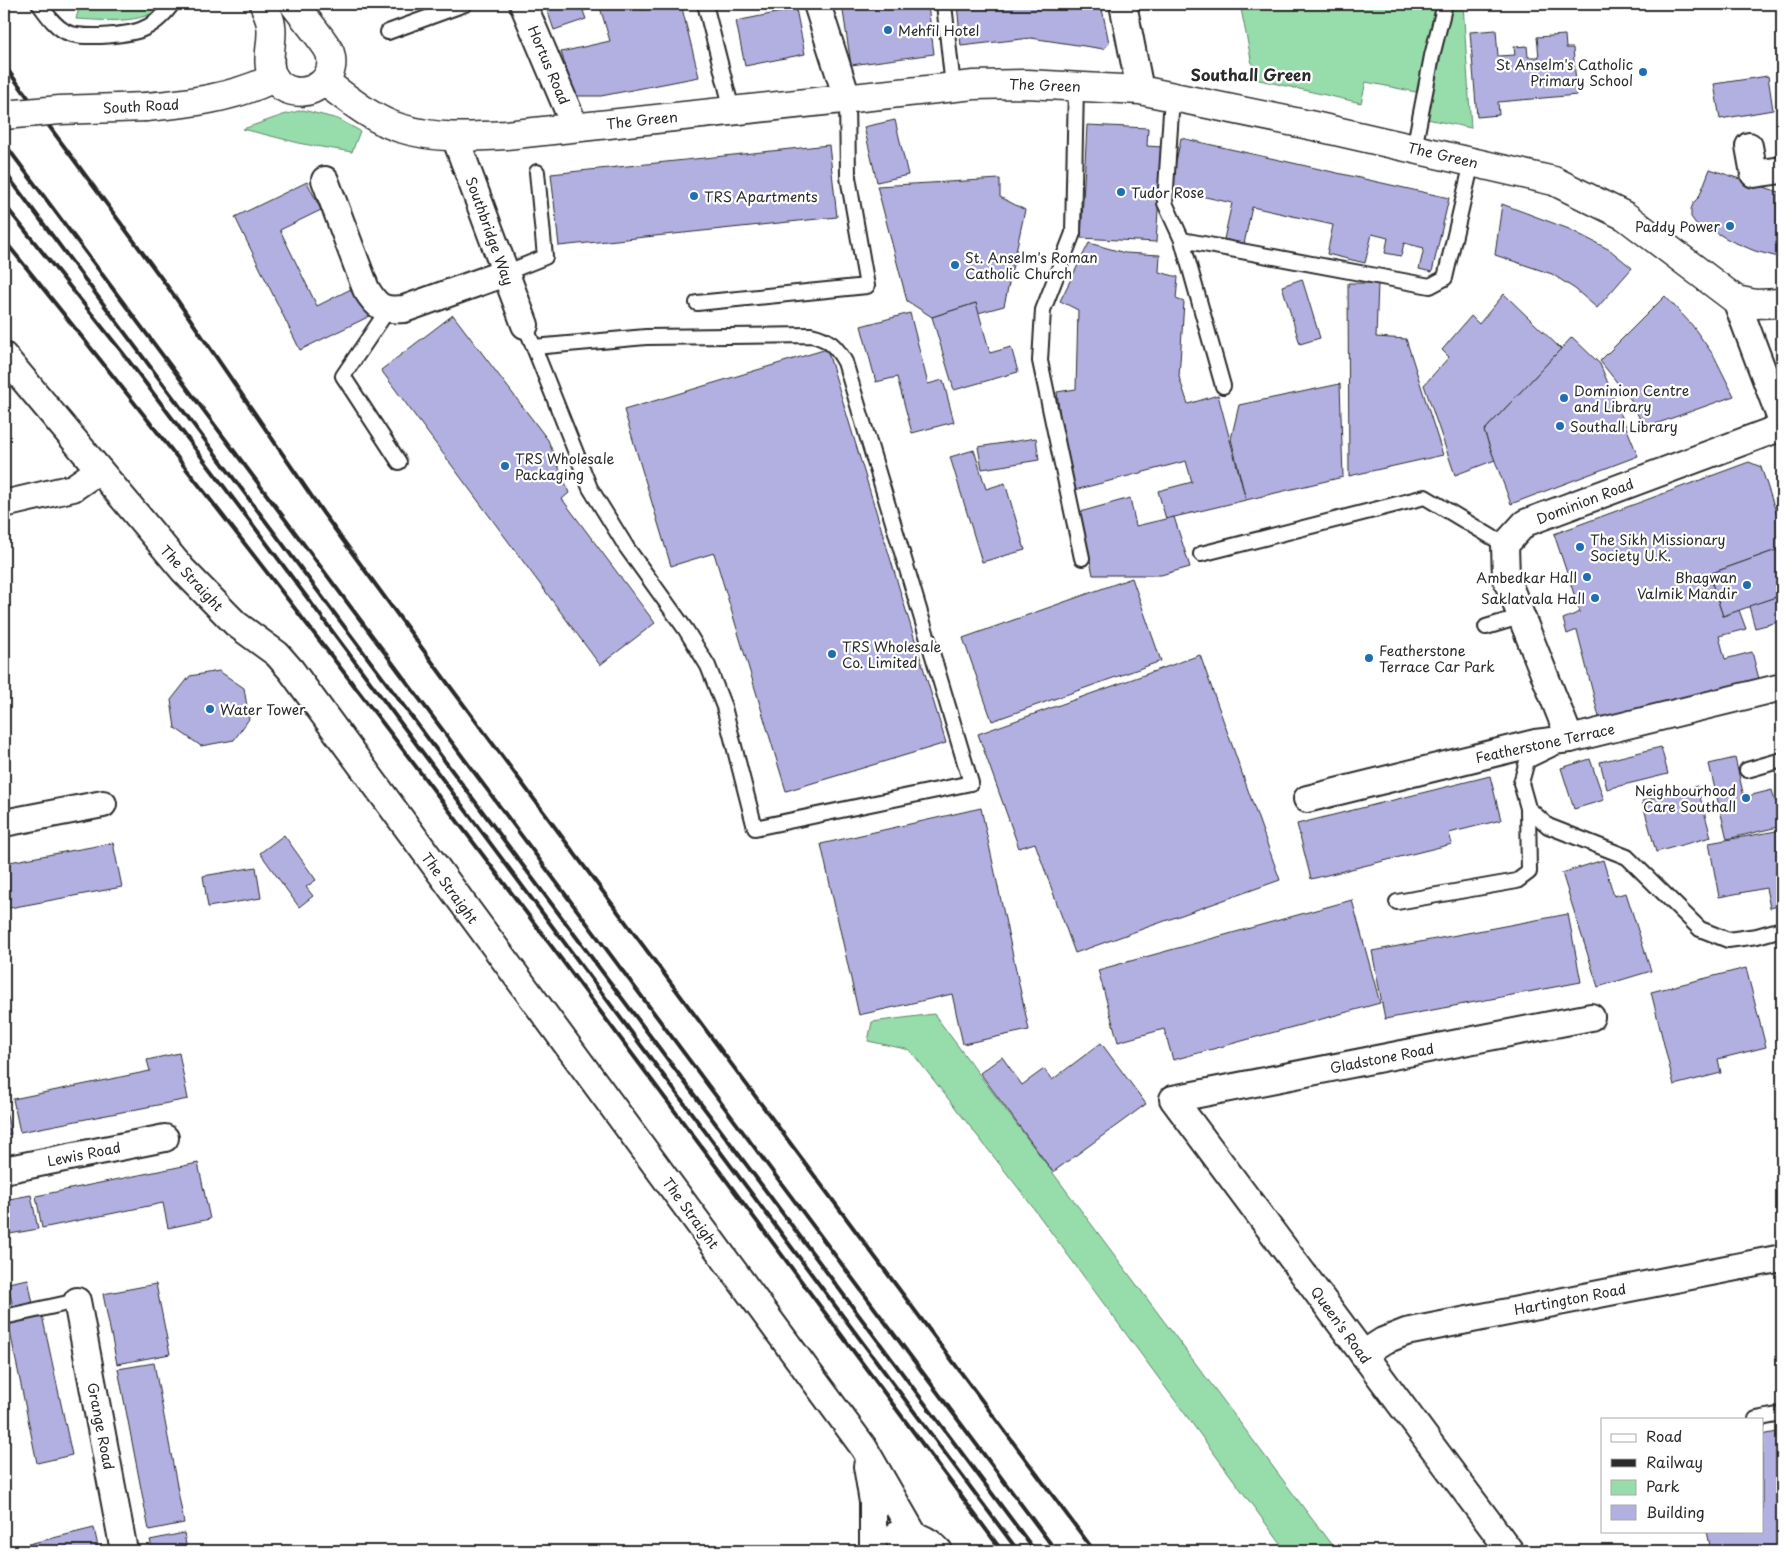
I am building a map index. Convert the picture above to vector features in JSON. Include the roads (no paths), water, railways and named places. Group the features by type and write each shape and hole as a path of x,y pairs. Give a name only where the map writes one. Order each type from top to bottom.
{"street":[{"path":"264,4 271,25 272,47 269,63 274,78 284,88 298,92 312,90 325,82 331,70 330,53 294,4"},
{"name":"Hortus Road","path":"523,4 575,127"},
{"path":"817,4 847,98"},
{"path":"1123,4 1140,90"},
{"path":"272,47 284,35 299,31 316,34"},
{"name":"South Road","path":"4,115 60,110 146,107 221,98 249,90 274,78"},
{"name":"The Green","path":"325,82 356,106 398,128 425,134 455,137 506,135 953,87 1027,84 1140,90 1314,126 1554,181 1625,216 1736,300"},
{"name":"Southbridge Way","path":"455,137 530,336"},
{"path":"1749,146 1754,174 1782,170"},
{"path":"325,180 366,289 374,302 387,311 404,309 506,273"},
{"path":"1736,300 1755,304 1782,303"},
{"path":"1736,300 1782,422"},
{"name":"The Straight","path":"4,356 183,570 236,624 277,654 291,670 864,1448 914,1535"},
{"name":"Dominion Road","path":"1505,545 1525,523 1782,427"},
{"path":"4,504 73,488 99,470"},
{"path":"1505,545 1506,578 1523,616 1570,740"},
{"name":"Featherstone Terrace","path":"1307,799 1535,743 1570,740 1782,687"},
{"path":"4,824 103,804"},
{"name":"Gladstone Road","path":"1173,1099 1591,1018"},
{"name":"Queen's Road","path":"1173,1099 1411,1421 1510,1551"},
{"name":"Lewis Road","path":"4,1170 165,1138"},
{"name":"Hartington Road","path":"1363,1354 1383,1340 1406,1332 1782,1258"},
{"name":"Grange Road","path":"77,1301 124,1551"},
{"name":"The Straight","path":"864,1448 873,1502 869,1548"},
{"path":"869,1548 885,1537 899,1534 914,1535 927,1541 939,1551"}],"lane":[{"path":"39,4 55,24 67,32 83,37 128,35 142,31 165,14 172,4"},
{"path":"388,32 465,4"},
{"path":"705,4 732,110"},
{"path":"944,4 953,87"},
{"path":"1414,149 1432,56 1445,4"},
{"path":"1076,86 1073,233 1042,310 1040,361 1082,558"},
{"path":"1172,97 1165,203 1182,240 1223,386"},
{"path":"696,304 867,286 848,177 847,98"},
{"path":"1182,240 1430,286 1445,278 1472,162"},
{"path":"506,273 545,257 537,172"},
{"path":"387,311 342,376 399,462"},
{"path":"811,335 825,338 836,347 845,362 971,783 755,828 724,707 708,666 686,630 627,548 590,488 530,336 811,335"},
{"path":"1201,554 1425,497 1505,545"},
{"path":"1486,627 1523,616"},
{"path":"1397,902 1518,881 1529,872 1528,808 1521,783 1528,761 1570,740"},
{"path":"1746,770 1782,760"},
{"path":"1528,808 1548,826 1627,857 1700,929 1728,940 1782,930"},
{"path":"4,1317 77,1301"},
{"path":"1761,1418 1782,1414"}],"railway":[{"path":"4,65 173,294 323,513 449,685 1094,1551"},
{"path":"4,143 1056,1551"},
{"path":"4,171 1035,1551"},
{"path":"4,204 122,352 250,521 1018,1551"},
{"path":"4,240 133,401 385,726 633,1055 1002,1551"}],"place":[{"name":"Mehfil Hotel","path":"888,30"},
{"name":"St Anselm's Catholic Primary School","path":"1643,72"},
{"name":"Tudor Rose","path":"1121,192"},
{"name":"TRS Apartments","path":"694,196"},
{"name":"Paddy Power","path":"1730,226"},
{"name":"St. Anselm's Roman Catholic Church","path":"955,265"},
{"name":"Dominion Centre and Library","path":"1564,398"},
{"name":"Southall Library","path":"1560,426"},
{"name":"TRS Wholesale Packaging","path":"505,466"},
{"name":"The Sikh Missionary Society U.K.","path":"1580,547"},
{"name":"Ambedkar Hall","path":"1587,577"},
{"name":"Bhagwan Valmik Mandir","path":"1747,585"},
{"name":"Saklatvala Hall","path":"1595,598"},
{"name":"TRS Wholesale Co. Limited","path":"832,654"},
{"name":"Featherstone Terrace Car Park","path":"1369,658"},
{"name":"Water Tower","path":"210,709"},
{"name":"Neighbourhood Care Southall","path":"1746,798"}],"district":[{"name":"Southall Green","path":"1251,74"}]}
